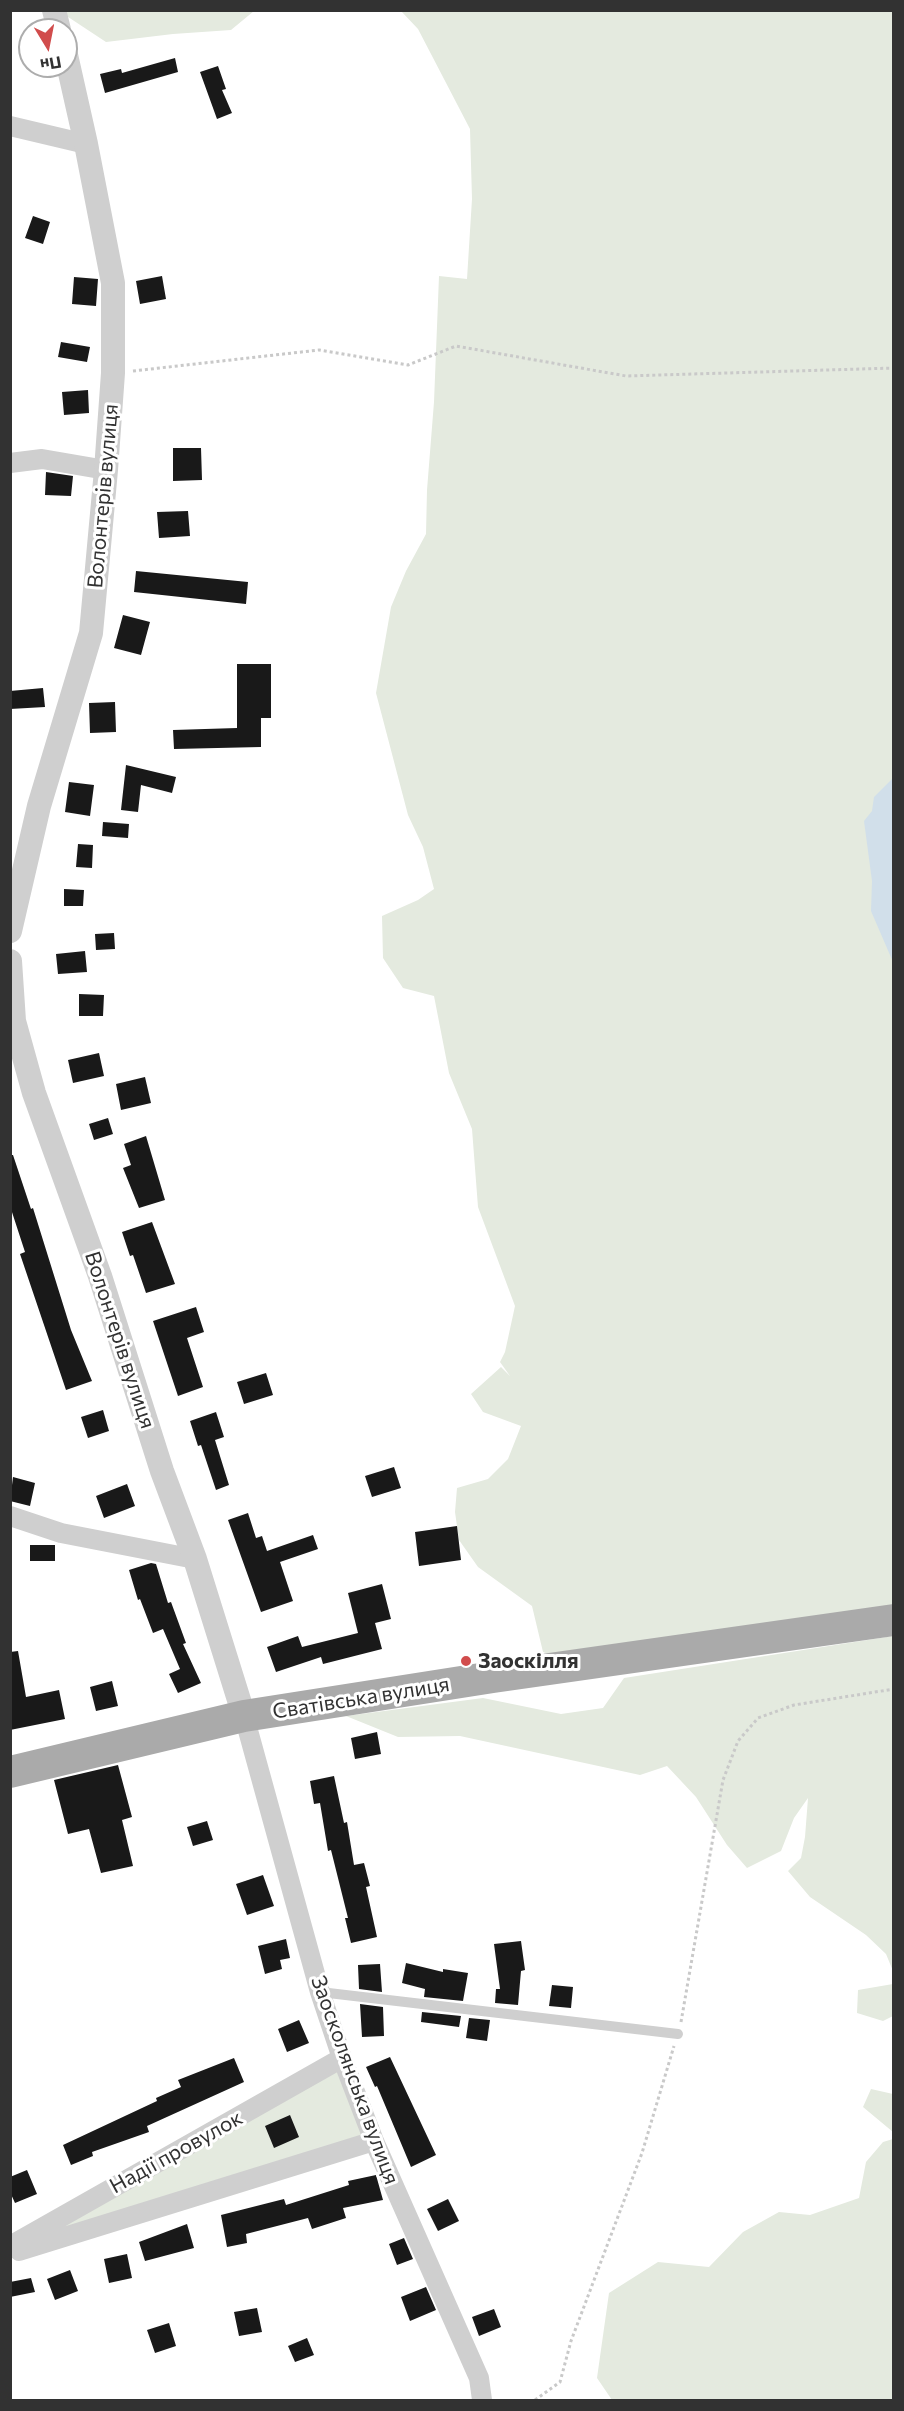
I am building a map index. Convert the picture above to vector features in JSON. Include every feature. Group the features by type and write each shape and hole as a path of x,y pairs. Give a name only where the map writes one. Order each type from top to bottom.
{"main road":[{"name":"Сватівська вулиця","path":"10,1772 244,1716 505,1675 894,1620"}],"street":[{"name":"Волонтерів вулиця","path":"10,931 39,806 91,633 113,373 113,283 71,78"},
{"path":"10,126 86,144"},
{"path":"10,463 42,459 106,470"},
{"name":"Волонтерів вулиця","path":"10,961 16,1048 100,1276 162,1471 195,1558 244,1716"},
{"path":"10,1516 62,1533 195,1558"},
{"name":"Заосколянська вулиця","path":"244,1716 320,1992 342,2058 374,2141 479,2378 482,2400"},
{"name":"Надії провулок","path":"10,2246 342,2058"},
{"name":"Надії провулок","path":"10,2253 374,2141"}],"lane":[{"path":"320,1992 678,2034"}],"path":[{"path":"113,373 318,350 408,365 456,346 626,376 894,368"},
{"path":"535,2400 560,2382 571,2341 642,2153 684,2013 723,1780 738,1741 758,1718 794,1706 894,1689"}],"shaded area":[{"path":"59,11 254,11 231,30 106,42 78,24 78,18 70,18"},
{"path":"401,11 893,11 893,1614 570,1662 543,1652 532,1606 478,1567 459,1540 455,1512 457,1488 488,1479 508,1459 521,1426 483,1412 471,1394 501,1367 510,1376 500,1362 505,1352 515,1306 478,1207 472,1129 449,1073 434,996 403,988 383,958 382,916 418,900 434,889 423,847 408,815 376,693 391,607 406,571 426,534 439,276 467,279 472,199 470,129 418,29"},
{"path":"893,778 893,962 871,911 872,881 864,821 872,811 874,797"},
{"path":"893,1636 893,1971 886,1954 866,1935 810,1897 788,1871 801,1858 808,1798 794,1818 781,1851 747,1868 727,1845 696,1797 667,1766 640,1775 460,1736 398,1737 346,1716 483,1698 561,1714 603,1708 624,1678"},
{"path":"893,1984 893,2016 883,2021 857,2013 858,1990"},
{"path":"342,2058 374,2141 11,2253"},
{"path":"871,2089 893,2094 893,2132 863,2107"},
{"path":"893,2139 893,2400 612,2400 597,2378 609,2293 658,2262 709,2267 743,2232 779,2212 810,2215 859,2198 866,2162 883,2142"}],"building":[{"path":"175,58 178,72 105,93 100,74 121,69 122,73"},
{"path":"218,66 226,89 222,90 232,113 217,119 200,72"},
{"path":"33,216 50,222 43,244 25,238"},
{"path":"162,276 166,299 140,304 136,281"},
{"path":"74,277 98,279 96,306 72,304"},
{"path":"61,342 90,347 87,362 58,357"},
{"path":"88,390 89,413 64,415 62,392"},
{"path":"173,448 201,448 202,480 173,481"},
{"path":"46,472 73,476 71,496 45,495"},
{"path":"188,511 190,536 159,538 157,512"},
{"path":"136,571 248,582 246,604 134,592"},
{"path":"123,615 150,622 141,655 114,648"},
{"path":"237,664 271,664 271,718 261,718 261,747 174,749 173,730 237,728"},
{"path":"43,688 45,707 10,709 10,691"},
{"path":"115,702 116,732 90,733 89,703"},
{"path":"126,765 176,777 172,793 141,785 138,812 121,810"},
{"path":"69,782 94,785 90,816 65,812"},
{"path":"103,822 129,824 128,838 102,836"},
{"path":"78,844 93,845 92,868 76,867"},
{"path":"64,889 84,890 83,906 64,906"},
{"path":"114,933 115,949 96,950 95,934"},
{"path":"85,951 87,972 58,974 56,954"},
{"path":"79,994 104,995 103,1016 79,1016"},
{"path":"99,1053 104,1076 73,1083 68,1060"},
{"path":"145,1077 151,1103 121,1110 116,1084"},
{"path":"108,1118 113,1134 94,1140 89,1124"},
{"path":"146,1136 165,1200 139,1208 123,1168 131,1165 124,1144"},
{"path":"10,1155 13,1155 31,1209 33,1208 71,1330 92,1381 66,1390 20,1254 25,1252 10,1206"},
{"path":"152,1222 175,1284 146,1293 133,1255 130,1256 122,1232"},
{"path":"196,1307 204,1332 187,1338 203,1387 178,1396 153,1321"},
{"path":"266,1373 273,1395 244,1404 237,1382"},
{"path":"103,1410 109,1431 88,1438 81,1417"},
{"path":"216,1412 224,1437 215,1440 229,1485 216,1490 201,1445 198,1446 190,1421"},
{"path":"394,1467 401,1488 372,1497 365,1476"},
{"path":"13,1477 35,1483 30,1506 10,1501"},
{"path":"127,1484 135,1506 104,1518 96,1496"},
{"path":"248,1513 256,1538 262,1536 267,1551 313,1535 318,1549 280,1562 293,1601 261,1612 228,1520"},
{"path":"457,1526 461,1560 419,1566 415,1532"},
{"path":"30,1545 55,1545 55,1561 30,1561"},
{"path":"151,1563 156,1564 168,1603 171,1602 186,1643 183,1644 201,1683 178,1693 169,1674 180,1669 163,1629 153,1633 140,1599 138,1600 129,1570"},
{"path":"382,1584 391,1619 375,1623 382,1649 323,1664 321,1657 276,1672 267,1647 298,1636 302,1647 358,1633 348,1593"},
{"path":"18,1651 26,1697 59,1690 65,1719 10,1730 10,1652"},
{"path":"112,1681 118,1706 96,1711 90,1687"},
{"path":"377,1732 381,1754 355,1759 351,1738"},
{"path":"118,1765 132,1817 122,1820 133,1866 101,1873 89,1829 68,1834 54,1780"},
{"path":"334,1776 344,1823 347,1822 354,1865 364,1863 370,1886 366,1887 377,1937 351,1943 345,1918 348,1918 331,1850 328,1851 320,1803 314,1804 310,1781"},
{"path":"207,1821 213,1840 193,1846 187,1827"},
{"path":"263,1875 274,1906 247,1915 236,1884"},
{"path":"286,1939 290,1958 280,1960 282,1969 265,1974 258,1946"},
{"path":"521,1941 525,1970 521,1971 518,2005 495,2003 496,1989 500,1989 494,1944"},
{"path":"406,1963 443,1972 443,1969 468,1973 463,2001 424,1997 425,1989 402,1983"},
{"path":"380,1964 382,1992 359,1989 358,1965"},
{"path":"552,1985 573,1987 571,2008 549,2006"},
{"path":"360,2004 383,2007 384,2036 362,2037"},
{"path":"422,2012 461,2016 459,2027 421,2022"},
{"path":"469,2018 490,2020 487,2041 466,2038"},
{"path":"299,2020 309,2043 287,2052 278,2029"},
{"path":"390,2057 436,2155 411,2167 377,2086 375,2087 366,2067"},
{"path":"234,2058 244,2082 147,2126 149,2132 92,2152 93,2156 71,2165 63,2145 157,2101 156,2098 181,2087 178,2080"},
{"path":"290,2115 299,2137 274,2148 265,2126"},
{"path":"27,2170 37,2194 15,2203 10,2192 10,2177"},
{"path":"376,2175 383,2200 343,2208 346,2218 312,2229 308,2218 246,2234 247,2243 227,2247 221,2215 284,2199 286,2205 349,2185 348,2181"},
{"path":"448,2199 459,2221 438,2231 427,2209"},
{"path":"187,2224 194,2248 145,2261 139,2242"},
{"path":"404,2238 413,2259 397,2265 389,2244"},
{"path":"127,2254 132,2278 109,2283 104,2259"},
{"path":"70,2270 78,2291 55,2300 47,2279"},
{"path":"31,2278 35,2292 10,2297 10,2282"},
{"path":"426,2287 436,2310 410,2321 401,2297"},
{"path":"257,2308 262,2332 239,2336 234,2312"},
{"path":"494,2309 501,2327 479,2336 472,2317"},
{"path":"169,2323 176,2346 155,2353 147,2330"},
{"path":"307,2338 314,2355 295,2362 288,2346"}],"place":[{"name":"Заоскілля","path":"466,1661"}]}
